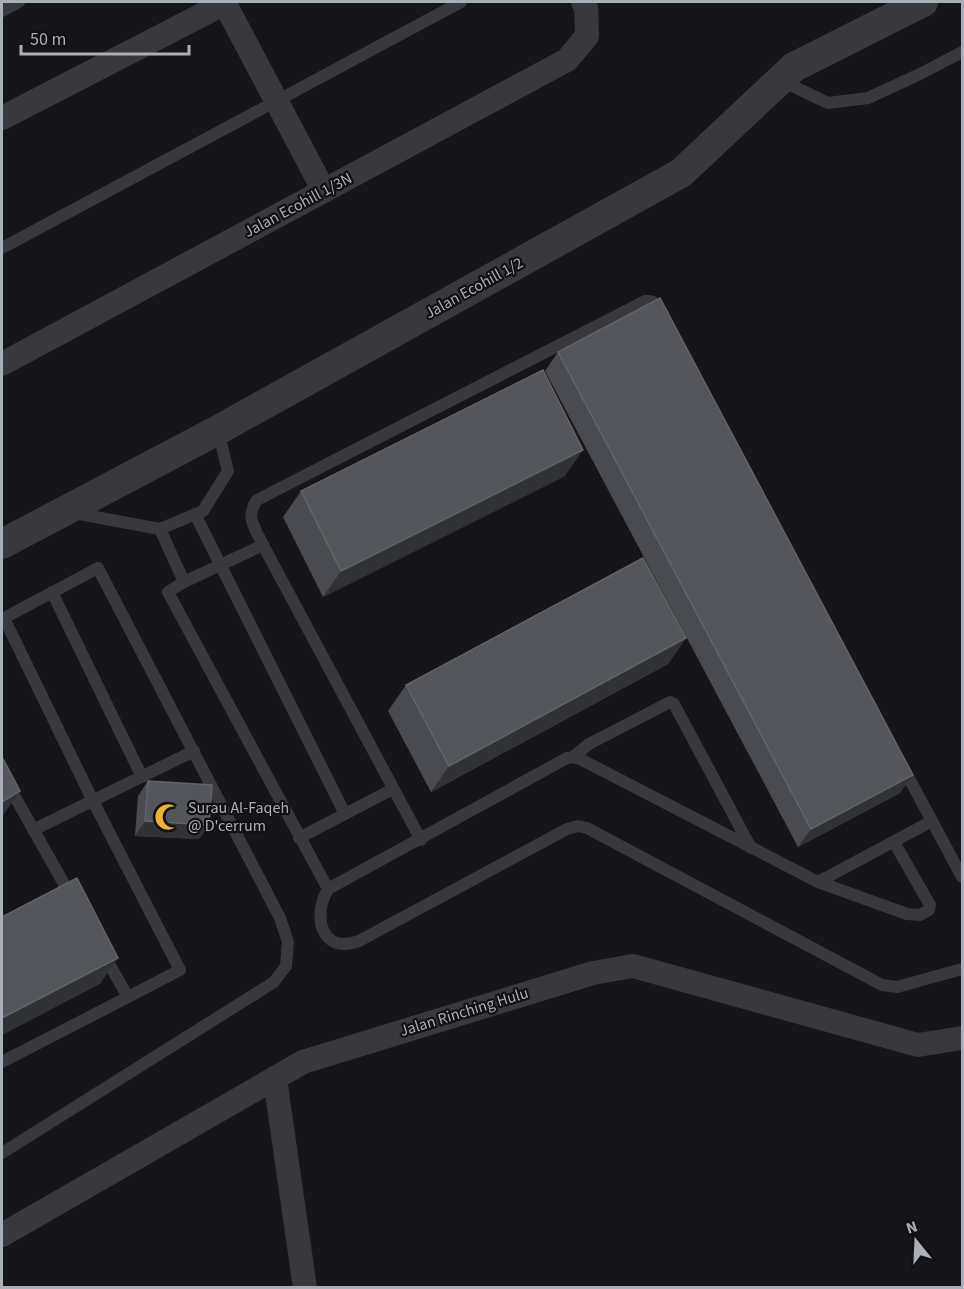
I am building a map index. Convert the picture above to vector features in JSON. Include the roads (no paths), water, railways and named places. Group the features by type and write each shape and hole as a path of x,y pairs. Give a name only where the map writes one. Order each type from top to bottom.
{"street":[{"path":"2,118 225,2 324,190"},
{"name":"Jalan Ecohill 1/3N","path":"2,362 567,60 587,36 586,8 583,2"},
{"name":"Jalan Ecohill 1/2","path":"2,544 218,430 681,173 794,67 923,2"},
{"name":"Jalan Rinching Hulu","path":"2,1235 303,1062 593,973 633,966 918,1045 963,1038"},
{"path":"275,1079 305,1287"}],"lane":[{"path":"2,11 19,2"},
{"path":"2,248 461,2"},
{"path":"780,80 828,103 868,98 963,52"},
{"path":"421,840 263,545 251,518 251,508 257,500 645,301 652,301 658,305 669,326"},
{"path":"64,510 160,529 203,511 228,471 218,430"},
{"path":"195,514 345,814"},
{"path":"160,529 184,582"},
{"path":"263,545 184,582 168,592 328,889"},
{"path":"2,1062 180,970 93,801 4,618 98,568 280,918 288,942 286,966 274,982 2,1153"},
{"path":"52,592 142,777"},
{"path":"573,757 588,744 670,702 674,704 751,848"},
{"path":"33,831 194,751"},
{"path":"894,842 930,905 929,910 925,913 907,914 818,882 573,757 567,758 328,889 321,900 320,912 323,928 329,939 339,945 349,945 567,829 578,826 587,828 882,985 897,987 963,969"},
{"path":"899,758 963,877"},
{"path":"2,774 81,914"},
{"path":"299,838 393,789"},
{"path":"818,882 932,821"},
{"path":"99,945 128,997"}],"place":[{"name":"Surau Al-Faqeh @ D'cerrum","path":"168,817"}]}
